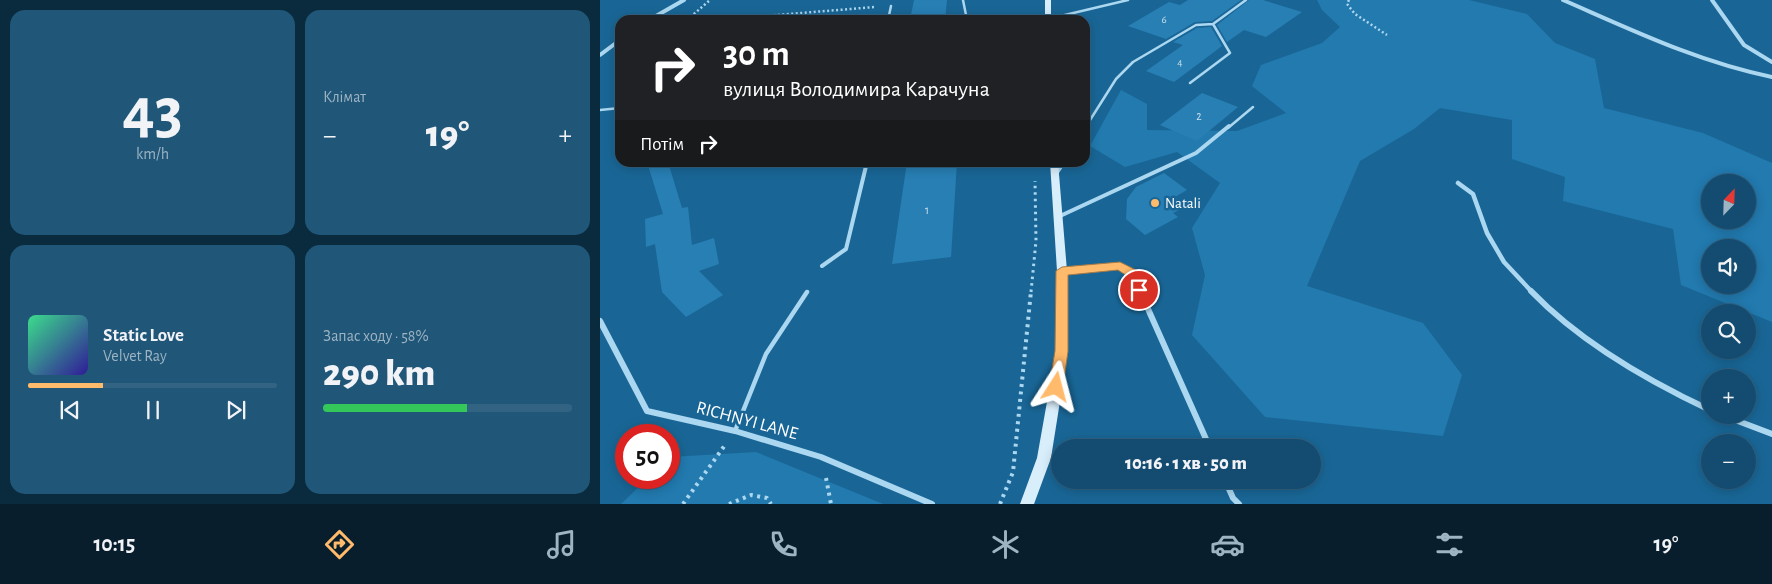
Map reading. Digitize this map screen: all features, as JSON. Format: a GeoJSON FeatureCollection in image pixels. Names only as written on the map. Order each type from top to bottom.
{"type":"FeatureCollection","features":[{"type":"Feature","properties":{"kind":"main road"},"geometry":{"type":"LineString","coordinates":[[1048,0],[1048,15]]}},
{"type":"Feature","properties":{"kind":"main road"},"geometry":{"type":"LineString","coordinates":[[1027,504],[1044,458],[1062,351],[1060,216],[1054,167]]}},
{"type":"Feature","properties":{"kind":"street"},"geometry":{"type":"LineString","coordinates":[[658,15],[684,0]]}},
{"type":"Feature","properties":{"kind":"street"},"geometry":{"type":"LineString","coordinates":[[1563,0],[1704,59],[1753,74],[1772,76]]}},
{"type":"Feature","properties":{"kind":"street"},"geometry":{"type":"LineString","coordinates":[[1712,0],[1732,32],[1758,57],[1772,62]]}},
{"type":"Feature","properties":{"kind":"street"},"geometry":{"type":"LineString","coordinates":[[600,55],[615,44]]}},
{"type":"Feature","properties":{"kind":"street"},"geometry":{"type":"LineString","coordinates":[[1458,183],[1473,194],[1487,233],[1504,262],[1544,304],[1595,344],[1660,388],[1701,406]]}},
{"type":"Feature","properties":{"kind":"street"},"geometry":{"type":"LineString","coordinates":[[1062,271],[1120,266],[1132,273],[1206,439]]}},
{"type":"Feature","properties":{"kind":"street","name":"RICHNYI LANE"},"geometry":{"type":"LineString","coordinates":[[600,321],[647,411],[735,430],[821,456],[932,504]]}},
{"type":"Feature","properties":{"kind":"street"},"geometry":{"type":"LineString","coordinates":[[1746,424],[1772,434]]}},
{"type":"Feature","properties":{"kind":"street"},"geometry":{"type":"LineString","coordinates":[[1229,489],[1233,498],[1239,504]]}},
{"type":"Feature","properties":{"kind":"lane"},"geometry":{"type":"LineString","coordinates":[[963,0],[966,15]]}},
{"type":"Feature","properties":{"kind":"lane"},"geometry":{"type":"LineString","coordinates":[[1065,15],[1128,0]]}},
{"type":"Feature","properties":{"kind":"lane"},"geometry":{"type":"LineString","coordinates":[[1090,120],[1116,79],[1133,62],[1196,25],[1213,24],[1246,0]]}},
{"type":"Feature","properties":{"kind":"lane"},"geometry":{"type":"LineString","coordinates":[[889,15],[891,6]]}},
{"type":"Feature","properties":{"kind":"lane"},"geometry":{"type":"LineString","coordinates":[[1190,83],[1230,53],[1213,24]]}},
{"type":"Feature","properties":{"kind":"lane"},"geometry":{"type":"LineString","coordinates":[[1060,216],[1196,153],[1253,106]]}},
{"type":"Feature","properties":{"kind":"lane"},"geometry":{"type":"LineString","coordinates":[[600,110],[615,108]]}},
{"type":"Feature","properties":{"kind":"lane"},"geometry":{"type":"LineString","coordinates":[[822,266],[846,249],[865,167]]}},
{"type":"Feature","properties":{"kind":"lane"},"geometry":{"type":"LineString","coordinates":[[1055,176],[1061,167]]}},
{"type":"Feature","properties":{"kind":"lane"},"geometry":{"type":"LineString","coordinates":[[735,430],[766,354],[806,292]]}},
{"type":"Feature","properties":{"kind":"path"},"geometry":{"type":"LineString","coordinates":[[693,15],[710,0]]}},
{"type":"Feature","properties":{"kind":"path"},"geometry":{"type":"LineString","coordinates":[[1349,0],[1348,4],[1355,14],[1387,35]]}},
{"type":"Feature","properties":{"kind":"path"},"geometry":{"type":"LineString","coordinates":[[778,15],[891,6]]}},
{"type":"Feature","properties":{"kind":"path"},"geometry":{"type":"LineString","coordinates":[[1000,504],[1013,472],[1036,241],[1035,172]]}},
{"type":"Feature","properties":{"kind":"path"},"geometry":{"type":"LineString","coordinates":[[683,504],[735,430]]}},
{"type":"Feature","properties":{"kind":"path"},"geometry":{"type":"LineString","coordinates":[[821,456],[831,504]]}},
{"type":"Feature","properties":{"kind":"path"},"geometry":{"type":"LineString","coordinates":[[729,504],[751,494],[767,498],[772,504]]}},
{"type":"Feature","properties":{"kind":"shaded area"},"geometry":{"type":"Polygon","coordinates":[[[1317,0],[1469,0],[1527,14],[1555,43],[1595,59],[1604,108],[1703,133],[1772,163],[1772,322],[1756,315],[1756,304],[1728,304],[1703,294],[1756,294],[1756,239],[1701,239],[1701,293],[1681,285],[1673,229],[1563,201],[1565,177],[1512,159],[1512,120],[1440,108],[1414,129],[1360,161],[1307,286],[1423,323],[1462,375],[1443,436],[1265,417],[1192,335],[1205,275],[1192,228],[1220,183],[1177,152],[1125,167],[1090,146],[1121,90],[1147,104],[1147,130],[1237,131],[1286,113],[1252,86],[1261,65],[1322,43],[1340,27],[1322,10],[1317,0]]]}},
{"type":"Feature","properties":{"kind":"shaded area"},"geometry":{"type":"Polygon","coordinates":[[[756,452],[883,504],[621,504],[637,489],[680,489],[680,456],[756,452]]]}},
{"type":"Feature","properties":{"kind":"building"},"geometry":{"type":"Polygon","coordinates":[[[914,0],[947,0],[946,15],[911,15],[914,0]]]}},
{"type":"Feature","properties":{"kind":"building"},"geometry":{"type":"Polygon","coordinates":[[[1188,0],[1241,0],[1212,21],[1195,22],[1166,39],[1128,26],[1169,2],[1180,5],[1188,0]]]}},
{"type":"Feature","properties":{"kind":"building"},"geometry":{"type":"Polygon","coordinates":[[[1249,0],[1263,0],[1302,12],[1266,37],[1244,30],[1227,42],[1217,25],[1249,0]]]}},
{"type":"Feature","properties":{"kind":"building"},"geometry":{"type":"Polygon","coordinates":[[[1211,27],[1222,46],[1174,82],[1146,71],[1183,45],[1173,42],[1197,28],[1211,27]]]}},
{"type":"Feature","properties":{"kind":"building"},"geometry":{"type":"Polygon","coordinates":[[[1202,93],[1238,107],[1197,141],[1160,125],[1202,93]]]}},
{"type":"Feature","properties":{"kind":"building"},"geometry":{"type":"Polygon","coordinates":[[[649,167],[670,167],[682,208],[688,207],[692,245],[714,238],[719,264],[699,271],[723,295],[686,317],[662,292],[655,244],[646,247],[645,219],[663,214],[649,167]]]}},
{"type":"Feature","properties":{"kind":"building"},"geometry":{"type":"Polygon","coordinates":[[[906,167],[957,167],[951,257],[892,264],[906,167]]]}},
{"type":"Feature","properties":{"kind":"building","name":"Natali"},"geometry":{"type":"Polygon","coordinates":[[[1164,173],[1187,190],[1175,197],[1187,206],[1173,213],[1178,217],[1145,235],[1126,219],[1127,199],[1136,187],[1164,173]]]}},
{"type":"Feature","properties":{"kind":"place","name":"Natali"},"geometry":{"type":"Point","coordinates":[1155,203]}},
{"type":"Feature","properties":{"kind":"route"},"geometry":{"type":"LineString","coordinates":[[1056,387],[1062,351],[1062,271],[1120,266],[1132,273],[1139,290]]}}]}
